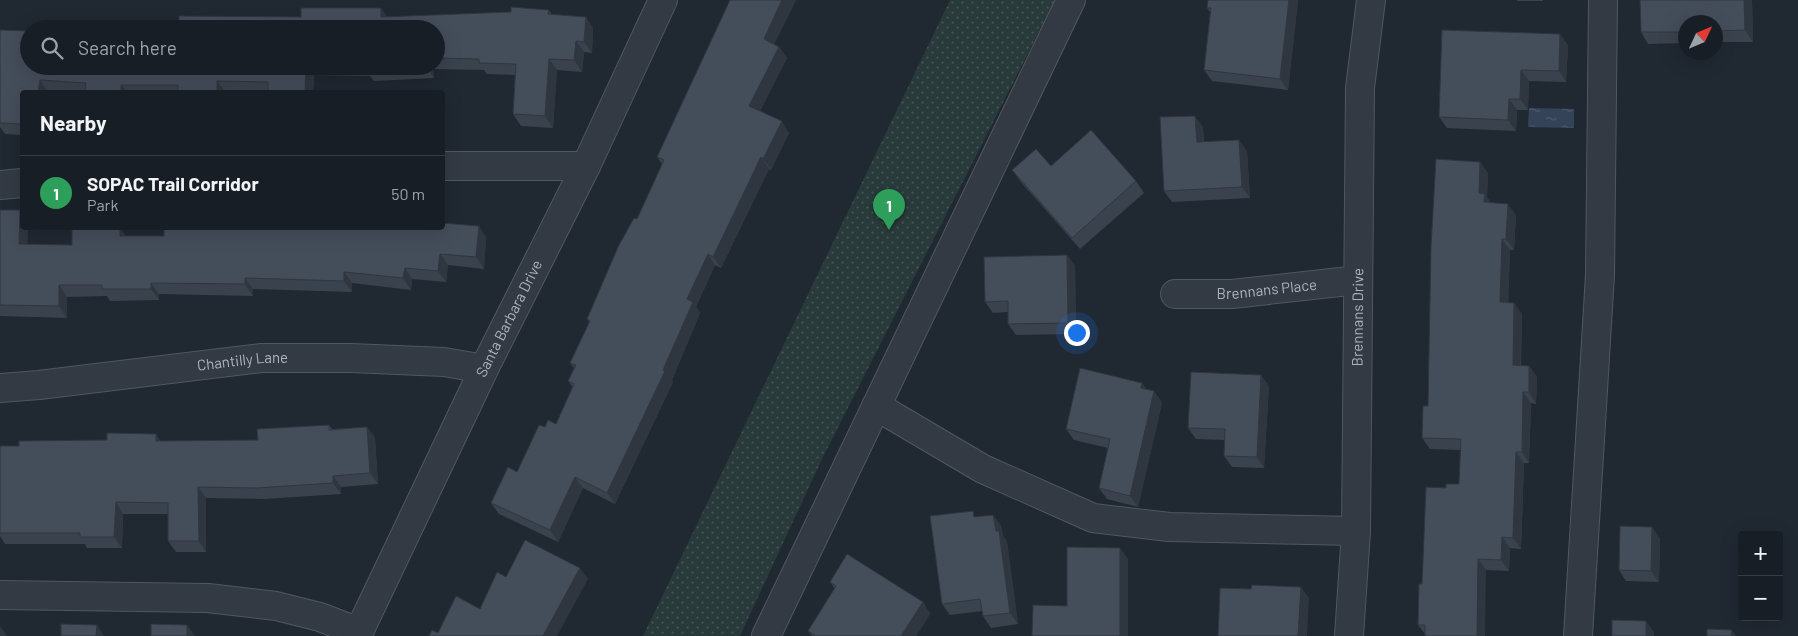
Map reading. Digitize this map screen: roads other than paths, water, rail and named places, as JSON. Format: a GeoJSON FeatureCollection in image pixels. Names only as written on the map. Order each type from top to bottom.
{"type":"FeatureCollection","features":[{"type":"Feature","properties":{"kind":"street","name":"Santa Barbara Drive"},"geometry":{"type":"LineString","coordinates":[[358,634],[484,369],[586,166],[663,0]]}},
{"type":"Feature","properties":{"kind":"street"},"geometry":{"type":"LineString","coordinates":[[766,636],[1071,0]]}},
{"type":"Feature","properties":{"kind":"street","name":"Brennans Drive"},"geometry":{"type":"LineString","coordinates":[[1349,636],[1356,530],[1360,88],[1371,0]]}},
{"type":"Feature","properties":{"kind":"street"},"geometry":{"type":"LineString","coordinates":[[1578,636],[1600,275],[1603,0]]}},
{"type":"Feature","properties":{"kind":"street"},"geometry":{"type":"LineString","coordinates":[[445,166],[586,166]]}},
{"type":"Feature","properties":{"kind":"street"},"geometry":{"type":"LineString","coordinates":[[0,184],[20,183]]}},
{"type":"Feature","properties":{"kind":"street","name":"Brennans Place"},"geometry":{"type":"LineString","coordinates":[[1175,294],[1232,294],[1358,280]]}},
{"type":"Feature","properties":{"kind":"street","name":"Chantilly Lane"},"geometry":{"type":"LineString","coordinates":[[0,388],[262,358],[351,358],[435,362],[484,369]]}},
{"type":"Feature","properties":{"kind":"street"},"geometry":{"type":"LineString","coordinates":[[876,406],[983,469],[1093,518],[1169,527],[1356,530]]}},
{"type":"Feature","properties":{"kind":"street"},"geometry":{"type":"LineString","coordinates":[[0,595],[208,598],[276,606],[320,617],[358,634]]}},
{"type":"Feature","properties":{"kind":"water"},"geometry":{"type":"Polygon","coordinates":[[[1529,108],[1574,109],[1574,128],[1528,127],[1529,108]]]}},
{"type":"Feature","properties":{"kind":"place","name":"SOPAC Trail Corridor"},"geometry":{"type":"Point","coordinates":[889,230]}}]}
